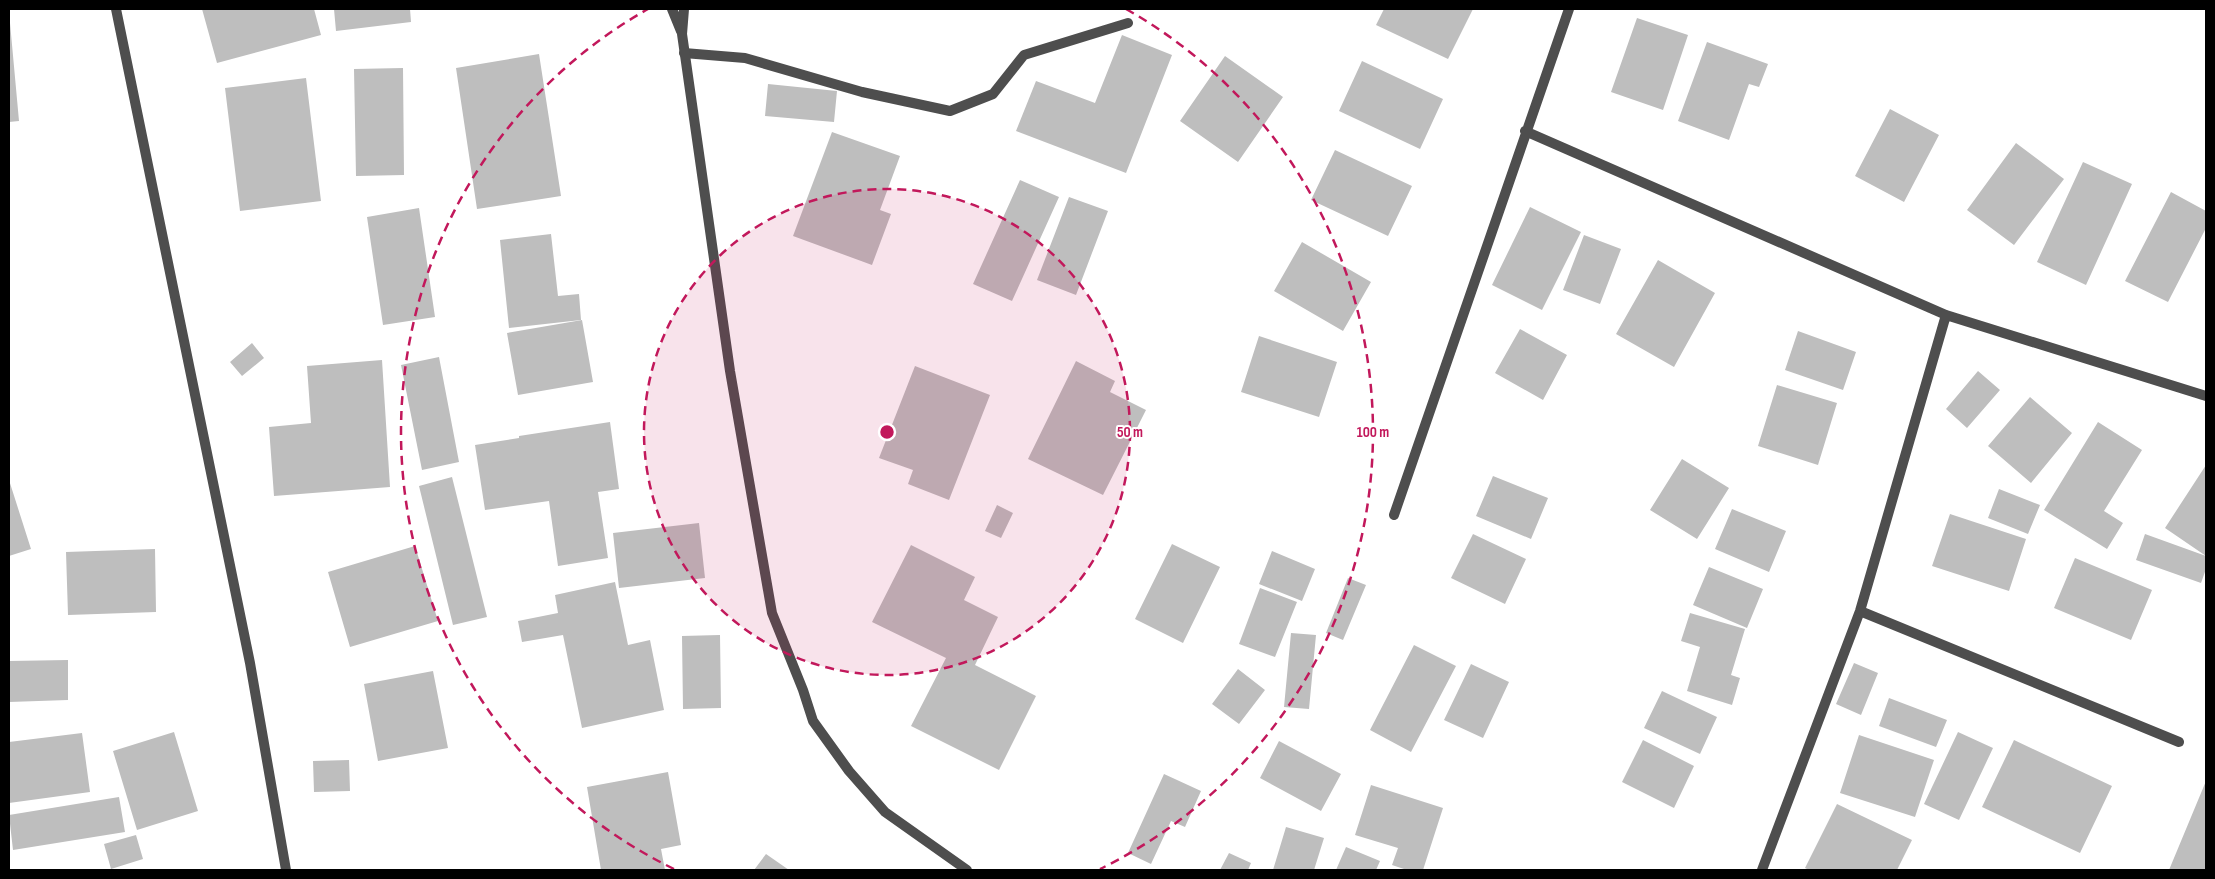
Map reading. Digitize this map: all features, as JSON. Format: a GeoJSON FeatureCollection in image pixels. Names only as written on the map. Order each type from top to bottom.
{"type":"FeatureCollection","features":[{"type":"Feature","properties":{"kind":"street"},"geometry":{"type":"LineString","coordinates":[[116,9],[250,663],[286,870]]}},
{"type":"Feature","properties":{"kind":"street"},"geometry":{"type":"LineString","coordinates":[[672,9],[682,34]]}},
{"type":"Feature","properties":{"kind":"street"},"geometry":{"type":"LineString","coordinates":[[684,9],[682,34],[684,53],[730,371],[772,613],[803,690],[813,721],[849,771],[885,812],[968,870]]}},
{"type":"Feature","properties":{"kind":"street"},"geometry":{"type":"LineString","coordinates":[[1394,514],[1525,131],[1569,9]]}},
{"type":"Feature","properties":{"kind":"street"},"geometry":{"type":"LineString","coordinates":[[684,53],[745,58],[862,92],[950,111],[993,94],[1024,55],[1128,23]]}},
{"type":"Feature","properties":{"kind":"street"},"geometry":{"type":"LineString","coordinates":[[1525,131],[1946,316],[2206,396]]}},
{"type":"Feature","properties":{"kind":"street"},"geometry":{"type":"LineString","coordinates":[[1762,870],[1860,611],[1946,316]]}},
{"type":"Feature","properties":{"kind":"street"},"geometry":{"type":"LineString","coordinates":[[1860,611],[2178,742]]}},
{"type":"Feature","properties":{"kind":"building"},"geometry":{"type":"Polygon","coordinates":[[[202,9],[314,9],[321,35],[217,63],[202,9]]]}},
{"type":"Feature","properties":{"kind":"building"},"geometry":{"type":"Polygon","coordinates":[[[334,9],[410,9],[411,22],[336,31],[334,9]]]}},
{"type":"Feature","properties":{"kind":"building"},"geometry":{"type":"Polygon","coordinates":[[[1384,9],[1473,9],[1448,59],[1376,25],[1384,9]]]}},
{"type":"Feature","properties":{"kind":"building"},"geometry":{"type":"Polygon","coordinates":[[[9,12],[19,121],[9,122],[9,12]]]}},
{"type":"Feature","properties":{"kind":"building"},"geometry":{"type":"Polygon","coordinates":[[[1637,18],[1688,35],[1663,110],[1611,92],[1637,18]]]}},
{"type":"Feature","properties":{"kind":"building"},"geometry":{"type":"Polygon","coordinates":[[[1122,35],[1172,55],[1126,173],[1016,131],[1036,81],[1095,103],[1122,35]]]}},
{"type":"Feature","properties":{"kind":"building"},"geometry":{"type":"Polygon","coordinates":[[[1707,42],[1768,64],[1759,87],[1749,84],[1729,140],[1678,121],[1707,42]]]}},
{"type":"Feature","properties":{"kind":"building"},"geometry":{"type":"Polygon","coordinates":[[[539,54],[561,196],[477,209],[456,68],[539,54]]]}},
{"type":"Feature","properties":{"kind":"building"},"geometry":{"type":"Polygon","coordinates":[[[1225,56],[1283,97],[1238,162],[1180,121],[1225,56]]]}},
{"type":"Feature","properties":{"kind":"building"},"geometry":{"type":"Polygon","coordinates":[[[1362,61],[1443,99],[1420,149],[1339,111],[1362,61]]]}},
{"type":"Feature","properties":{"kind":"building"},"geometry":{"type":"Polygon","coordinates":[[[403,68],[404,175],[356,176],[354,69],[403,68]]]}},
{"type":"Feature","properties":{"kind":"building"},"geometry":{"type":"Polygon","coordinates":[[[306,78],[321,201],[240,211],[225,88],[306,78]]]}},
{"type":"Feature","properties":{"kind":"building"},"geometry":{"type":"Polygon","coordinates":[[[768,84],[837,91],[834,122],[765,116],[768,84]]]}},
{"type":"Feature","properties":{"kind":"building"},"geometry":{"type":"Polygon","coordinates":[[[1890,109],[1939,135],[1904,202],[1855,176],[1890,109]]]}},
{"type":"Feature","properties":{"kind":"building"},"geometry":{"type":"Polygon","coordinates":[[[832,132],[900,156],[880,210],[891,214],[872,265],[793,236],[832,132]]]}},
{"type":"Feature","properties":{"kind":"building"},"geometry":{"type":"Polygon","coordinates":[[[2016,143],[2064,179],[2014,245],[1967,210],[2016,143]]]}},
{"type":"Feature","properties":{"kind":"building"},"geometry":{"type":"Polygon","coordinates":[[[1335,150],[1412,186],[1388,236],[1311,200],[1335,150]]]}},
{"type":"Feature","properties":{"kind":"building"},"geometry":{"type":"Polygon","coordinates":[[[2083,162],[2132,184],[2086,285],[2037,262],[2083,162]]]}},
{"type":"Feature","properties":{"kind":"building"},"geometry":{"type":"Polygon","coordinates":[[[1020,180],[1059,197],[1012,301],[973,284],[1020,180]]]}},
{"type":"Feature","properties":{"kind":"building"},"geometry":{"type":"Polygon","coordinates":[[[2171,192],[2206,211],[2206,228],[2168,302],[2125,281],[2171,192]]]}},
{"type":"Feature","properties":{"kind":"building"},"geometry":{"type":"Polygon","coordinates":[[[1069,197],[1108,211],[1076,295],[1037,280],[1069,197]]]}},
{"type":"Feature","properties":{"kind":"building"},"geometry":{"type":"Polygon","coordinates":[[[1530,207],[1581,232],[1542,310],[1492,285],[1530,207]]]}},
{"type":"Feature","properties":{"kind":"building"},"geometry":{"type":"Polygon","coordinates":[[[419,208],[435,317],[383,325],[367,217],[419,208]]]}},
{"type":"Feature","properties":{"kind":"building"},"geometry":{"type":"Polygon","coordinates":[[[551,234],[558,296],[579,294],[581,320],[509,328],[500,240],[551,234]]]}},
{"type":"Feature","properties":{"kind":"building"},"geometry":{"type":"Polygon","coordinates":[[[1584,235],[1621,249],[1600,304],[1563,290],[1584,235]]]}},
{"type":"Feature","properties":{"kind":"building"},"geometry":{"type":"Polygon","coordinates":[[[1302,242],[1371,282],[1343,331],[1274,291],[1302,242]]]}},
{"type":"Feature","properties":{"kind":"building"},"geometry":{"type":"Polygon","coordinates":[[[1658,260],[1715,293],[1674,367],[1616,334],[1658,260]]]}},
{"type":"Feature","properties":{"kind":"building"},"geometry":{"type":"Polygon","coordinates":[[[582,320],[593,382],[518,395],[507,333],[582,320]]]}},
{"type":"Feature","properties":{"kind":"building"},"geometry":{"type":"Polygon","coordinates":[[[1520,329],[1567,355],[1543,400],[1495,373],[1520,329]]]}},
{"type":"Feature","properties":{"kind":"building"},"geometry":{"type":"Polygon","coordinates":[[[1798,331],[1856,352],[1843,390],[1785,370],[1798,331]]]}},
{"type":"Feature","properties":{"kind":"building"},"geometry":{"type":"Polygon","coordinates":[[[1259,336],[1337,362],[1319,417],[1241,392],[1259,336]]]}},
{"type":"Feature","properties":{"kind":"building"},"geometry":{"type":"Polygon","coordinates":[[[252,343],[264,358],[242,376],[230,362],[252,343]]]}},
{"type":"Feature","properties":{"kind":"building"},"geometry":{"type":"Polygon","coordinates":[[[439,357],[459,462],[422,470],[401,365],[439,357]]]}},
{"type":"Feature","properties":{"kind":"building"},"geometry":{"type":"Polygon","coordinates":[[[382,360],[390,487],[274,496],[269,427],[311,423],[307,366],[382,360]]]}},
{"type":"Feature","properties":{"kind":"building"},"geometry":{"type":"Polygon","coordinates":[[[1076,361],[1115,381],[1110,392],[1146,410],[1103,495],[1028,459],[1076,361]]]}},
{"type":"Feature","properties":{"kind":"building"},"geometry":{"type":"Polygon","coordinates":[[[915,366],[990,395],[949,500],[908,484],[913,470],[879,458],[915,366]]]}},
{"type":"Feature","properties":{"kind":"building"},"geometry":{"type":"Polygon","coordinates":[[[1978,371],[2000,390],[1967,428],[1946,409],[1978,371]]]}},
{"type":"Feature","properties":{"kind":"building"},"geometry":{"type":"Polygon","coordinates":[[[1777,385],[1837,403],[1818,465],[1758,446],[1777,385]]]}},
{"type":"Feature","properties":{"kind":"building"},"geometry":{"type":"Polygon","coordinates":[[[2030,397],[2072,433],[2031,483],[1988,446],[2030,397]]]}},
{"type":"Feature","properties":{"kind":"building"},"geometry":{"type":"Polygon","coordinates":[[[610,422],[619,489],[598,492],[608,558],[558,566],[549,501],[485,510],[475,445],[610,422]]]}},
{"type":"Feature","properties":{"kind":"building"},"geometry":{"type":"Polygon","coordinates":[[[2098,422],[2142,450],[2104,511],[2123,523],[2107,549],[2044,510],[2098,422]]]}},
{"type":"Feature","properties":{"kind":"building"},"geometry":{"type":"Polygon","coordinates":[[[1682,459],[1729,488],[1697,539],[1650,510],[1682,459]]]}},
{"type":"Feature","properties":{"kind":"building"},"geometry":{"type":"Polygon","coordinates":[[[2206,465],[2206,556],[2165,528],[2206,465]]]}},
{"type":"Feature","properties":{"kind":"building"},"geometry":{"type":"Polygon","coordinates":[[[1493,476],[1548,498],[1531,539],[1476,516],[1493,476]]]}},
{"type":"Feature","properties":{"kind":"building"},"geometry":{"type":"Polygon","coordinates":[[[452,477],[487,617],[453,625],[419,486],[452,477]]]}},
{"type":"Feature","properties":{"kind":"building"},"geometry":{"type":"Polygon","coordinates":[[[9,480],[31,549],[9,556],[9,480]]]}},
{"type":"Feature","properties":{"kind":"building"},"geometry":{"type":"Polygon","coordinates":[[[1999,489],[2040,505],[2028,534],[1988,518],[1999,489]]]}},
{"type":"Feature","properties":{"kind":"building"},"geometry":{"type":"Polygon","coordinates":[[[997,505],[1013,513],[1001,538],[985,531],[997,505]]]}},
{"type":"Feature","properties":{"kind":"building"},"geometry":{"type":"Polygon","coordinates":[[[1732,509],[1786,531],[1769,572],[1715,549],[1732,509]]]}},
{"type":"Feature","properties":{"kind":"building"},"geometry":{"type":"Polygon","coordinates":[[[1950,514],[2026,539],[2009,591],[1932,566],[1950,514]]]}},
{"type":"Feature","properties":{"kind":"building"},"geometry":{"type":"Polygon","coordinates":[[[699,523],[705,578],[619,588],[613,533],[699,523]]]}},
{"type":"Feature","properties":{"kind":"building"},"geometry":{"type":"Polygon","coordinates":[[[1473,534],[1526,559],[1505,604],[1451,578],[1473,534]]]}},
{"type":"Feature","properties":{"kind":"building"},"geometry":{"type":"Polygon","coordinates":[[[2145,534],[2206,556],[2206,569],[2201,583],[2136,560],[2145,534]]]}},
{"type":"Feature","properties":{"kind":"building"},"geometry":{"type":"Polygon","coordinates":[[[1172,544],[1220,567],[1183,643],[1135,619],[1172,544]]]}},
{"type":"Feature","properties":{"kind":"building"},"geometry":{"type":"Polygon","coordinates":[[[911,545],[975,577],[964,600],[998,617],[975,665],[1036,696],[999,770],[911,726],[946,658],[872,622],[911,545]]]}},
{"type":"Feature","properties":{"kind":"building"},"geometry":{"type":"Polygon","coordinates":[[[415,546],[438,621],[350,647],[328,572],[415,546]]]}},
{"type":"Feature","properties":{"kind":"building"},"geometry":{"type":"Polygon","coordinates":[[[155,549],[156,612],[68,615],[66,552],[155,549]]]}},
{"type":"Feature","properties":{"kind":"building"},"geometry":{"type":"Polygon","coordinates":[[[1272,551],[1315,569],[1302,601],[1259,584],[1272,551]]]}},
{"type":"Feature","properties":{"kind":"building"},"geometry":{"type":"Polygon","coordinates":[[[2075,558],[2152,590],[2131,640],[2054,608],[2075,558]]]}},
{"type":"Feature","properties":{"kind":"building"},"geometry":{"type":"Polygon","coordinates":[[[1709,567],[1763,589],[1747,628],[1693,605],[1709,567]]]}},
{"type":"Feature","properties":{"kind":"building"},"geometry":{"type":"Polygon","coordinates":[[[1348,578],[1366,585],[1343,640],[1326,633],[1348,578]]]}},
{"type":"Feature","properties":{"kind":"building"},"geometry":{"type":"Polygon","coordinates":[[[615,582],[628,645],[650,640],[664,710],[582,728],[563,635],[522,642],[518,621],[558,613],[555,595],[615,582]]]}},
{"type":"Feature","properties":{"kind":"building"},"geometry":{"type":"Polygon","coordinates":[[[1260,588],[1297,602],[1275,657],[1239,644],[1260,588]]]}},
{"type":"Feature","properties":{"kind":"building"},"geometry":{"type":"Polygon","coordinates":[[[1690,613],[1745,629],[1731,675],[1740,678],[1732,705],[1687,691],[1700,647],[1681,641],[1690,613]]]}},
{"type":"Feature","properties":{"kind":"building"},"geometry":{"type":"Polygon","coordinates":[[[1291,633],[1316,635],[1309,709],[1284,707],[1291,633]]]}},
{"type":"Feature","properties":{"kind":"building"},"geometry":{"type":"Polygon","coordinates":[[[720,635],[721,708],[683,709],[682,636],[720,635]]]}},
{"type":"Feature","properties":{"kind":"building"},"geometry":{"type":"Polygon","coordinates":[[[1414,645],[1456,666],[1411,752],[1370,730],[1414,645]]]}},
{"type":"Feature","properties":{"kind":"building"},"geometry":{"type":"Polygon","coordinates":[[[68,660],[68,700],[9,702],[9,661],[68,660]]]}},
{"type":"Feature","properties":{"kind":"building"},"geometry":{"type":"Polygon","coordinates":[[[1854,663],[1878,673],[1861,715],[1836,704],[1854,663]]]}},
{"type":"Feature","properties":{"kind":"building"},"geometry":{"type":"Polygon","coordinates":[[[1471,664],[1509,682],[1483,738],[1444,720],[1471,664]]]}},
{"type":"Feature","properties":{"kind":"building"},"geometry":{"type":"Polygon","coordinates":[[[1238,669],[1265,690],[1239,724],[1212,704],[1238,669]]]}},
{"type":"Feature","properties":{"kind":"building"},"geometry":{"type":"Polygon","coordinates":[[[433,671],[448,748],[378,761],[364,684],[433,671]]]}},
{"type":"Feature","properties":{"kind":"building"},"geometry":{"type":"Polygon","coordinates":[[[1662,691],[1717,717],[1700,754],[1644,728],[1662,691]]]}},
{"type":"Feature","properties":{"kind":"building"},"geometry":{"type":"Polygon","coordinates":[[[1889,698],[1947,720],[1936,747],[1879,726],[1889,698]]]}},
{"type":"Feature","properties":{"kind":"building"},"geometry":{"type":"Polygon","coordinates":[[[174,732],[198,811],[137,830],[113,751],[174,732]]]}},
{"type":"Feature","properties":{"kind":"building"},"geometry":{"type":"Polygon","coordinates":[[[1958,732],[1993,748],[1959,820],[1924,804],[1958,732]]]}},
{"type":"Feature","properties":{"kind":"building"},"geometry":{"type":"Polygon","coordinates":[[[82,733],[90,792],[9,803],[9,742],[82,733]]]}},
{"type":"Feature","properties":{"kind":"building"},"geometry":{"type":"Polygon","coordinates":[[[1859,735],[1934,760],[1915,817],[1840,793],[1859,735]]]}},
{"type":"Feature","properties":{"kind":"building"},"geometry":{"type":"Polygon","coordinates":[[[1643,740],[1694,766],[1674,808],[1622,782],[1643,740]]]}},
{"type":"Feature","properties":{"kind":"building"},"geometry":{"type":"Polygon","coordinates":[[[2014,740],[2112,786],[2080,853],[1982,807],[2014,740]]]}},
{"type":"Feature","properties":{"kind":"building"},"geometry":{"type":"Polygon","coordinates":[[[1279,741],[1341,774],[1321,811],[1260,778],[1279,741]]]}},
{"type":"Feature","properties":{"kind":"building"},"geometry":{"type":"Polygon","coordinates":[[[349,760],[350,791],[314,792],[313,761],[349,760]]]}},
{"type":"Feature","properties":{"kind":"building"},"geometry":{"type":"Polygon","coordinates":[[[668,772],[681,845],[661,849],[665,870],[601,870],[587,787],[668,772]]]}},
{"type":"Feature","properties":{"kind":"building"},"geometry":{"type":"Polygon","coordinates":[[[1164,774],[1201,791],[1185,827],[1171,821],[1151,864],[1128,853],[1164,774]]]}},
{"type":"Feature","properties":{"kind":"building"},"geometry":{"type":"Polygon","coordinates":[[[2206,781],[2206,870],[2169,870],[2206,781]]]}},
{"type":"Feature","properties":{"kind":"building"},"geometry":{"type":"Polygon","coordinates":[[[1371,785],[1443,808],[1423,870],[1407,870],[1392,865],[1398,848],[1355,835],[1371,785]]]}},
{"type":"Feature","properties":{"kind":"building"},"geometry":{"type":"Polygon","coordinates":[[[119,797],[125,832],[13,850],[9,815],[119,797]]]}},
{"type":"Feature","properties":{"kind":"building"},"geometry":{"type":"Polygon","coordinates":[[[1837,804],[1912,840],[1897,870],[1809,870],[1805,868],[1837,804]]]}},
{"type":"Feature","properties":{"kind":"building"},"geometry":{"type":"Polygon","coordinates":[[[1286,827],[1324,838],[1314,870],[1273,870],[1286,827]]]}},
{"type":"Feature","properties":{"kind":"building"},"geometry":{"type":"Polygon","coordinates":[[[136,835],[143,859],[111,869],[104,844],[136,835]]]}},
{"type":"Feature","properties":{"kind":"building"},"geometry":{"type":"Polygon","coordinates":[[[1346,847],[1380,861],[1376,870],[1336,870],[1346,847]]]}},
{"type":"Feature","properties":{"kind":"building"},"geometry":{"type":"Polygon","coordinates":[[[1229,853],[1251,863],[1248,870],[1220,870],[1229,853]]]}},
{"type":"Feature","properties":{"kind":"building"},"geometry":{"type":"Polygon","coordinates":[[[766,854],[789,870],[754,870],[766,854]]]}}]}
